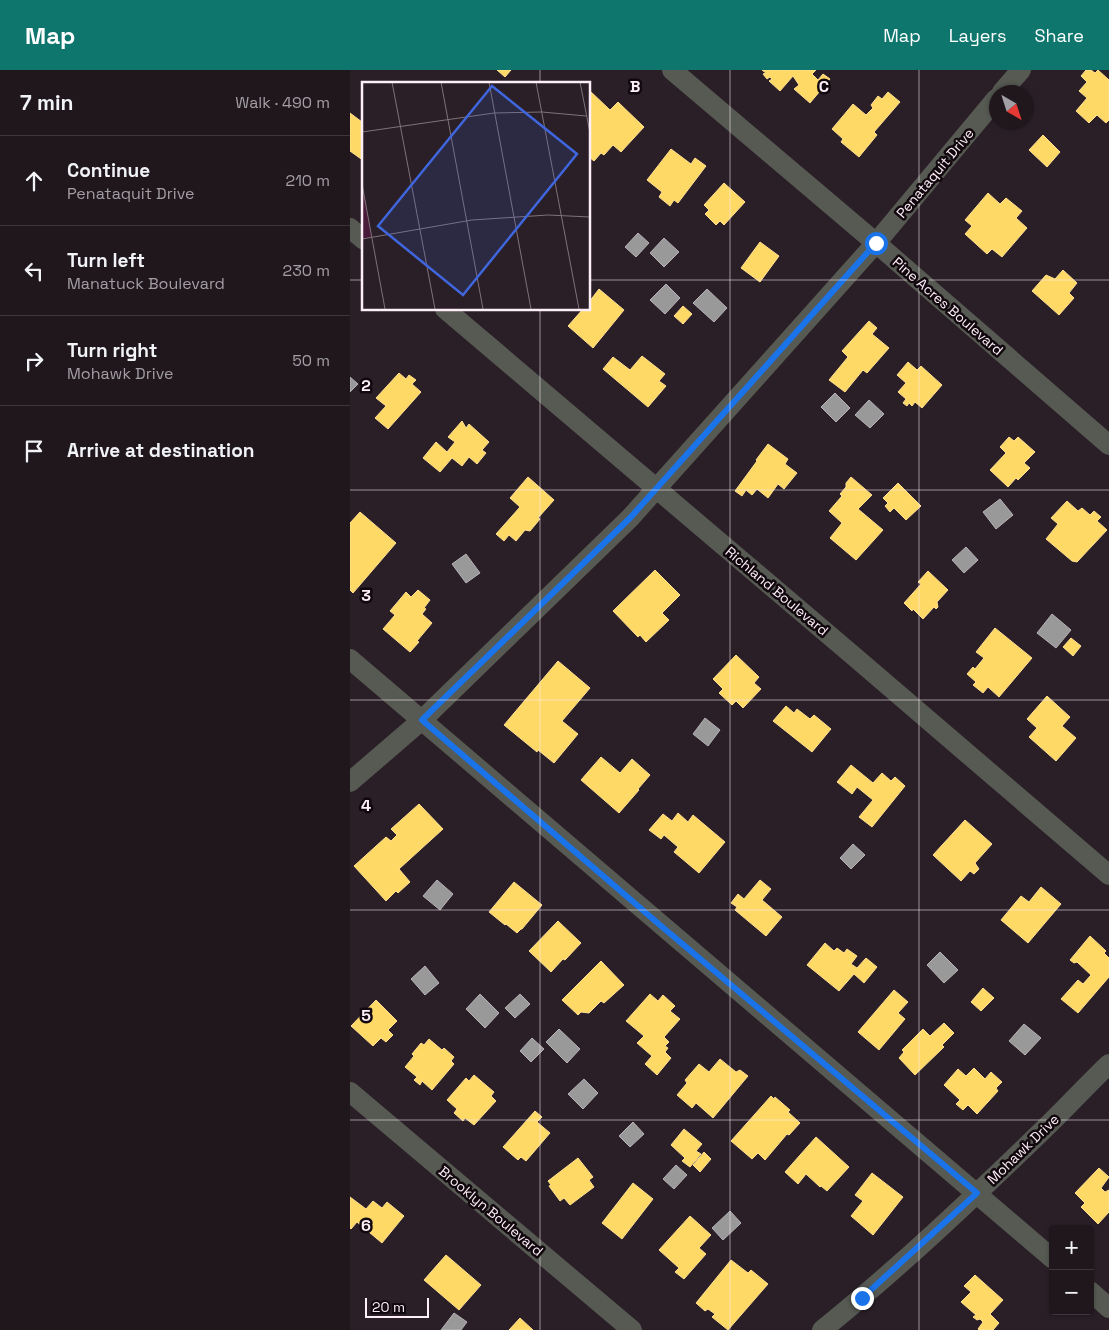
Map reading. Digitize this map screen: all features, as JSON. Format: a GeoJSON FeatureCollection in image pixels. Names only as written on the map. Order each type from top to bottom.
{"type":"FeatureCollection","features":[{"type":"Feature","properties":{"kind":"street","name":"Pine Acres Boulevard"},"geometry":{"type":"LineString","coordinates":[[672,70],[876,243],[1109,445]]}},
{"type":"Feature","properties":{"kind":"street"},"geometry":{"type":"LineString","coordinates":[[1008,85],[1021,70]]}},
{"type":"Feature","properties":{"kind":"street","name":"Penataquit Drive"},"geometry":{"type":"LineString","coordinates":[[350,782],[422,720],[630,518],[876,243],[989,107]]}},
{"type":"Feature","properties":{"kind":"street"},"geometry":{"type":"LineString","coordinates":[[350,228],[362,238]]}},
{"type":"Feature","properties":{"kind":"street","name":"Richland Boulevard"},"geometry":{"type":"LineString","coordinates":[[445,310],[1109,875]]}},
{"type":"Feature","properties":{"kind":"street"},"geometry":{"type":"LineString","coordinates":[[350,659],[1049,1256]]}},
{"type":"Feature","properties":{"kind":"street","name":"Mohawk Drive"},"geometry":{"type":"LineString","coordinates":[[822,1330],[862,1298],[977,1193],[1109,1064]]}},
{"type":"Feature","properties":{"kind":"street","name":"Brooklyn Boulevard"},"geometry":{"type":"LineString","coordinates":[[350,1092],[632,1330]]}},
{"type":"Feature","properties":{"kind":"street"},"geometry":{"type":"LineString","coordinates":[[1094,1295],[1109,1308]]}},
{"type":"Feature","properties":{"kind":"building: Homes"},"geometry":{"type":"Polygon","coordinates":[[[497,70],[511,70],[505,77],[497,70]]]}},
{"type":"Feature","properties":{"kind":"building: Homes"},"geometry":{"type":"Polygon","coordinates":[[[762,70],[816,70],[812,74],[818,80],[823,74],[830,79],[810,103],[794,89],[799,85],[793,76],[780,91],[769,81],[772,79],[770,77],[767,79],[763,74],[766,73],[762,70]]]}},
{"type":"Feature","properties":{"kind":"building: Homes"},"geometry":{"type":"Polygon","coordinates":[[[1086,70],[1091,70],[1095,73],[1098,70],[1109,80],[1109,120],[1106,123],[1097,115],[1089,123],[1076,111],[1087,98],[1079,91],[1087,82],[1081,76],[1086,70]]]}},
{"type":"Feature","properties":{"kind":"building: Homes"},"geometry":{"type":"Polygon","coordinates":[[[590,91],[610,110],[618,102],[644,127],[621,152],[613,145],[604,155],[601,153],[594,161],[590,158],[590,91]]]}},
{"type":"Feature","properties":{"kind":"building: Homes"},"geometry":{"type":"Polygon","coordinates":[[[888,92],[900,102],[874,132],[877,135],[859,157],[841,142],[843,139],[832,129],[853,104],[866,115],[873,108],[871,105],[878,96],[882,99],[888,92]]]}},
{"type":"Feature","properties":{"kind":"building: Homes"},"geometry":{"type":"Polygon","coordinates":[[[350,113],[362,122],[362,160],[350,151],[350,113]]]}},
{"type":"Feature","properties":{"kind":"building: Homes"},"geometry":{"type":"Polygon","coordinates":[[[1043,135],[1060,152],[1047,167],[1029,150],[1043,135]]]}},
{"type":"Feature","properties":{"kind":"building: Homes"},"geometry":{"type":"Polygon","coordinates":[[[671,149],[691,164],[695,158],[706,166],[678,203],[674,200],[670,206],[659,197],[662,192],[647,180],[671,149]]]}},
{"type":"Feature","properties":{"kind":"building: Homes"},"geometry":{"type":"Polygon","coordinates":[[[724,183],[745,202],[724,225],[720,221],[716,225],[705,214],[709,210],[704,205],[724,183]]]}},
{"type":"Feature","properties":{"kind":"building: Homes"},"geometry":{"type":"Polygon","coordinates":[[[988,193],[1000,204],[1006,198],[1022,211],[1016,218],[1027,228],[1002,257],[992,249],[987,254],[965,234],[972,226],[965,220],[988,193]]]}},
{"type":"Feature","properties":{"kind":"building: Homes"},"geometry":{"type":"Polygon","coordinates":[[[760,242],[779,256],[760,282],[741,268],[760,242]]]}},
{"type":"Feature","properties":{"kind":"building: Homes"},"geometry":{"type":"Polygon","coordinates":[[[1063,270],[1077,283],[1069,293],[1074,298],[1059,315],[1032,291],[1046,275],[1055,279],[1063,270]]]}},
{"type":"Feature","properties":{"kind":"building: Homes"},"geometry":{"type":"Polygon","coordinates":[[[599,289],[624,310],[593,348],[568,326],[582,310],[590,310],[590,301],[599,289]]]}},
{"type":"Feature","properties":{"kind":"building: Homes"},"geometry":{"type":"Polygon","coordinates":[[[683,306],[692,314],[683,324],[674,316],[683,306]]]}},
{"type":"Feature","properties":{"kind":"building: Homes"},"geometry":{"type":"Polygon","coordinates":[[[869,321],[877,328],[872,334],[889,348],[867,373],[863,370],[845,392],[829,380],[848,357],[842,351],[869,321]]]}},
{"type":"Feature","properties":{"kind":"building: Homes"},"geometry":{"type":"Polygon","coordinates":[[[642,356],[665,374],[659,381],[666,386],[648,407],[603,369],[613,357],[630,370],[642,356]]]}},
{"type":"Feature","properties":{"kind":"building: Homes"},"geometry":{"type":"Polygon","coordinates":[[[908,362],[917,370],[921,366],[942,385],[922,408],[915,402],[912,406],[909,403],[907,406],[903,403],[906,399],[898,392],[906,383],[897,375],[908,362]]]}},
{"type":"Feature","properties":{"kind":"building: Homes"},"geometry":{"type":"Polygon","coordinates":[[[399,373],[406,379],[409,375],[416,380],[412,384],[421,392],[388,429],[375,418],[386,406],[376,398],[399,373]]]}},
{"type":"Feature","properties":{"kind":"building: Homes"},"geometry":{"type":"Polygon","coordinates":[[[462,421],[466,428],[469,424],[489,442],[482,450],[486,453],[477,464],[469,457],[462,466],[452,458],[440,472],[423,458],[436,442],[447,452],[455,442],[448,437],[462,421]]]}},
{"type":"Feature","properties":{"kind":"building: Homes"},"geometry":{"type":"Polygon","coordinates":[[[1009,437],[1014,441],[1018,437],[1035,452],[1024,463],[1030,468],[1018,480],[1016,478],[1008,487],[990,470],[1006,453],[1000,447],[1009,437]]]}},
{"type":"Feature","properties":{"kind":"building: Homes"},"geometry":{"type":"Polygon","coordinates":[[[768,444],[788,459],[785,464],[797,473],[784,489],[778,484],[768,498],[757,489],[752,495],[746,490],[742,496],[735,491],[768,444]]]}},
{"type":"Feature","properties":{"kind":"building: Homes"},"geometry":{"type":"Polygon","coordinates":[[[528,477],[554,500],[538,518],[540,519],[530,531],[525,530],[516,541],[509,535],[504,541],[496,534],[520,507],[510,498],[528,477]]]}},
{"type":"Feature","properties":{"kind":"building: Homes"},"geometry":{"type":"Polygon","coordinates":[[[851,477],[872,495],[858,509],[883,530],[856,560],[830,538],[842,523],[829,511],[842,496],[840,494],[851,477]]]}},
{"type":"Feature","properties":{"kind":"building: Homes"},"geometry":{"type":"Polygon","coordinates":[[[898,483],[921,506],[906,520],[894,508],[890,512],[885,506],[888,503],[883,498],[898,483]]]}},
{"type":"Feature","properties":{"kind":"building: Homes"},"geometry":{"type":"Polygon","coordinates":[[[1067,501],[1078,511],[1082,508],[1090,515],[1094,511],[1101,517],[1097,521],[1107,530],[1077,562],[1072,561],[1046,539],[1058,524],[1051,518],[1067,501]]]}},
{"type":"Feature","properties":{"kind":"building: Homes"},"geometry":{"type":"Polygon","coordinates":[[[360,512],[396,543],[353,593],[350,590],[350,523],[360,512]]]}},
{"type":"Feature","properties":{"kind":"building: Homes"},"geometry":{"type":"Polygon","coordinates":[[[655,570],[680,595],[662,613],[669,620],[646,642],[640,635],[638,637],[613,611],[655,570]]]}},
{"type":"Feature","properties":{"kind":"building: Homes"},"geometry":{"type":"Polygon","coordinates":[[[928,571],[948,590],[937,602],[938,607],[936,609],[934,607],[923,619],[904,603],[921,584],[918,582],[928,571]]]}},
{"type":"Feature","properties":{"kind":"building: Homes"},"geometry":{"type":"Polygon","coordinates":[[[418,590],[430,600],[422,614],[432,623],[410,652],[383,629],[395,615],[390,611],[406,592],[411,597],[418,590]]]}},
{"type":"Feature","properties":{"kind":"building: Homes"},"geometry":{"type":"Polygon","coordinates":[[[995,628],[1032,658],[999,697],[988,687],[983,693],[973,685],[976,682],[967,674],[973,667],[975,669],[984,658],[976,652],[995,628]]]}},
{"type":"Feature","properties":{"kind":"building: Homes"},"geometry":{"type":"Polygon","coordinates":[[[1071,638],[1081,646],[1073,656],[1063,647],[1071,638]]]}},
{"type":"Feature","properties":{"kind":"building: Homes"},"geometry":{"type":"Polygon","coordinates":[[[736,655],[759,677],[754,683],[761,689],[743,708],[736,701],[732,705],[719,693],[723,689],[713,679],[736,655]]]}},
{"type":"Feature","properties":{"kind":"building: Homes"},"geometry":{"type":"Polygon","coordinates":[[[558,661],[590,688],[562,721],[578,734],[554,763],[538,750],[537,752],[504,725],[558,661]]]}},
{"type":"Feature","properties":{"kind":"building: Homes"},"geometry":{"type":"Polygon","coordinates":[[[1047,696],[1070,717],[1062,726],[1076,738],[1056,761],[1029,737],[1037,728],[1027,719],[1047,696]]]}},
{"type":"Feature","properties":{"kind":"building: Homes"},"geometry":{"type":"Polygon","coordinates":[[[786,706],[794,713],[797,709],[810,719],[814,715],[831,729],[812,752],[773,721],[786,706]]]}},
{"type":"Feature","properties":{"kind":"building: Homes"},"geometry":{"type":"Polygon","coordinates":[[[601,757],[620,773],[632,759],[650,775],[619,813],[581,780],[601,757]]]}},
{"type":"Feature","properties":{"kind":"building: Homes"},"geometry":{"type":"Polygon","coordinates":[[[851,765],[873,783],[882,773],[891,781],[895,777],[905,786],[872,827],[859,817],[873,800],[857,787],[852,794],[837,782],[851,765]]]}},
{"type":"Feature","properties":{"kind":"building: Homes"},"geometry":{"type":"Polygon","coordinates":[[[419,804],[443,829],[399,869],[410,882],[398,893],[396,891],[386,901],[354,866],[386,837],[391,841],[397,835],[391,829],[419,804]]]}},
{"type":"Feature","properties":{"kind":"building: Homes"},"geometry":{"type":"Polygon","coordinates":[[[678,813],[688,822],[693,815],[725,842],[699,873],[674,852],[678,847],[664,835],[661,839],[649,830],[663,814],[672,821],[678,813]]]}},
{"type":"Feature","properties":{"kind":"building: Homes"},"geometry":{"type":"Polygon","coordinates":[[[965,820],[992,844],[975,863],[979,869],[974,874],[970,871],[961,881],[933,855],[965,820]]]}},
{"type":"Feature","properties":{"kind":"building: Homes"},"geometry":{"type":"Polygon","coordinates":[[[760,880],[771,889],[762,900],[782,917],[766,936],[735,910],[737,907],[731,903],[738,894],[744,899],[760,880]]]}},
{"type":"Feature","properties":{"kind":"building: Homes"},"geometry":{"type":"Polygon","coordinates":[[[514,882],[542,905],[517,933],[489,912],[514,882]]]}},
{"type":"Feature","properties":{"kind":"building: Homes"},"geometry":{"type":"Polygon","coordinates":[[[1041,887],[1061,904],[1028,943],[1001,920],[1021,896],[1029,902],[1041,887]]]}},
{"type":"Feature","properties":{"kind":"building: Homes"},"geometry":{"type":"Polygon","coordinates":[[[558,921],[581,943],[551,972],[529,951],[558,921]]]}},
{"type":"Feature","properties":{"kind":"building: Homes"},"geometry":{"type":"Polygon","coordinates":[[[1090,936],[1106,951],[1104,953],[1109,958],[1109,977],[1078,1013],[1061,999],[1078,980],[1083,984],[1091,975],[1077,962],[1074,963],[1070,960],[1090,936]]]}},
{"type":"Feature","properties":{"kind":"building: Homes"},"geometry":{"type":"Polygon","coordinates":[[[825,943],[834,951],[837,948],[844,953],[847,949],[857,956],[851,964],[857,968],[866,958],[877,967],[864,983],[854,974],[839,991],[807,965],[825,943]]]}},
{"type":"Feature","properties":{"kind":"building: Homes"},"geometry":{"type":"Polygon","coordinates":[[[601,961],[624,985],[604,1003],[601,1001],[589,1013],[581,1012],[578,1015],[562,1000],[601,961]]]}},
{"type":"Feature","properties":{"kind":"building: Homes"},"geometry":{"type":"Polygon","coordinates":[[[983,988],[994,998],[981,1011],[971,1002],[983,988]]]}},
{"type":"Feature","properties":{"kind":"building: Homes"},"geometry":{"type":"Polygon","coordinates":[[[894,990],[908,1002],[898,1013],[905,1019],[879,1050],[858,1032],[894,990]]]}},
{"type":"Feature","properties":{"kind":"building: Homes"},"geometry":{"type":"Polygon","coordinates":[[[650,994],[658,1001],[663,995],[675,1006],[670,1011],[680,1019],[664,1037],[669,1042],[665,1046],[668,1048],[665,1052],[671,1058],[657,1075],[645,1064],[652,1056],[637,1043],[644,1036],[626,1021],[650,994]]]}},
{"type":"Feature","properties":{"kind":"building: Homes"},"geometry":{"type":"Polygon","coordinates":[[[376,1000],[397,1021],[388,1030],[393,1035],[386,1042],[381,1038],[373,1046],[351,1026],[376,1000]]]}},
{"type":"Feature","properties":{"kind":"building: Homes"},"geometry":{"type":"Polygon","coordinates":[[[944,1023],[954,1033],[942,1045],[944,1047],[915,1075],[899,1058],[904,1052],[902,1050],[923,1029],[930,1036],[944,1023]]]}},
{"type":"Feature","properties":{"kind":"building: Homes"},"geometry":{"type":"Polygon","coordinates":[[[429,1039],[454,1057],[451,1061],[454,1064],[432,1090],[422,1081],[420,1085],[414,1080],[417,1077],[405,1067],[421,1043],[424,1045],[429,1039]]]}},
{"type":"Feature","properties":{"kind":"building: Homes"},"geometry":{"type":"Polygon","coordinates":[[[720,1059],[736,1072],[740,1070],[748,1076],[713,1118],[696,1103],[692,1108],[677,1095],[687,1083],[685,1080],[699,1064],[709,1072],[720,1059]]]}},
{"type":"Feature","properties":{"kind":"building: Homes"},"geometry":{"type":"Polygon","coordinates":[[[974,1068],[985,1079],[991,1072],[1002,1082],[996,1088],[998,1091],[977,1114],[968,1105],[963,1110],[956,1104],[960,1100],[944,1085],[958,1069],[966,1076],[974,1068]]]}},
{"type":"Feature","properties":{"kind":"building: Homes"},"geometry":{"type":"Polygon","coordinates":[[[474,1075],[494,1092],[491,1096],[496,1101],[474,1125],[465,1118],[463,1121],[454,1113],[457,1109],[447,1100],[466,1078],[469,1081],[474,1075]]]}},
{"type":"Feature","properties":{"kind":"building: Homes"},"geometry":{"type":"Polygon","coordinates":[[[771,1096],[774,1099],[775,1097],[790,1110],[788,1112],[800,1123],[789,1135],[787,1134],[765,1160],[758,1153],[752,1159],[731,1141],[771,1096]]]}},
{"type":"Feature","properties":{"kind":"building: Homes"},"geometry":{"type":"Polygon","coordinates":[[[535,1111],[542,1117],[537,1122],[550,1133],[526,1161],[521,1157],[518,1160],[503,1147],[535,1111]]]}},
{"type":"Feature","properties":{"kind":"building: Homes"},"geometry":{"type":"Polygon","coordinates":[[[684,1129],[702,1144],[696,1151],[701,1154],[690,1167],[682,1161],[685,1158],[671,1145],[684,1129]]]}},
{"type":"Feature","properties":{"kind":"building: Homes"},"geometry":{"type":"Polygon","coordinates":[[[816,1137],[849,1167],[827,1191],[806,1174],[798,1184],[785,1172],[816,1137]]]}},
{"type":"Feature","properties":{"kind":"building: Homes"},"geometry":{"type":"Polygon","coordinates":[[[704,1152],[711,1159],[700,1172],[693,1165],[704,1152]]]}},
{"type":"Feature","properties":{"kind":"building: Homes"},"geometry":{"type":"Polygon","coordinates":[[[578,1158],[593,1177],[589,1180],[594,1187],[570,1205],[564,1198],[560,1201],[549,1186],[551,1185],[548,1181],[578,1158]]]}},
{"type":"Feature","properties":{"kind":"building: Homes"},"geometry":{"type":"Polygon","coordinates":[[[1099,1168],[1109,1177],[1101,1188],[1105,1192],[1109,1190],[1109,1212],[1098,1224],[1081,1207],[1085,1203],[1075,1193],[1099,1168]]]}},
{"type":"Feature","properties":{"kind":"building: Homes"},"geometry":{"type":"Polygon","coordinates":[[[872,1173],[903,1197],[873,1235],[851,1216],[863,1201],[855,1195],[872,1173]]]}},
{"type":"Feature","properties":{"kind":"building: Homes"},"geometry":{"type":"Polygon","coordinates":[[[633,1183],[653,1199],[622,1239],[602,1223],[633,1183]]]}},
{"type":"Feature","properties":{"kind":"building: Homes"},"geometry":{"type":"Polygon","coordinates":[[[350,1197],[366,1209],[373,1201],[382,1208],[387,1202],[404,1216],[382,1243],[357,1222],[350,1228],[350,1197]]]}},
{"type":"Feature","properties":{"kind":"building: Homes"},"geometry":{"type":"Polygon","coordinates":[[[690,1216],[711,1235],[699,1248],[706,1254],[684,1279],[675,1272],[679,1268],[659,1250],[690,1216]]]}},
{"type":"Feature","properties":{"kind":"building: Homes"},"geometry":{"type":"Polygon","coordinates":[[[446,1255],[481,1285],[459,1310],[424,1280],[446,1255]]]}},
{"type":"Feature","properties":{"kind":"building: Homes"},"geometry":{"type":"Polygon","coordinates":[[[731,1260],[748,1273],[751,1270],[768,1284],[728,1330],[712,1317],[715,1314],[708,1309],[705,1311],[696,1303],[731,1260]]]}},
{"type":"Feature","properties":{"kind":"building: Homes"},"geometry":{"type":"Polygon","coordinates":[[[975,1275],[1003,1300],[990,1314],[999,1323],[993,1330],[979,1330],[983,1322],[973,1317],[976,1315],[961,1302],[971,1292],[964,1286],[975,1275]]]}},
{"type":"Feature","properties":{"kind":"building: Homes"},"geometry":{"type":"Polygon","coordinates":[[[520,1318],[533,1330],[509,1330],[520,1318]]]}},
{"type":"Feature","properties":{"kind":"building: Industry"},"geometry":{"type":"Polygon","coordinates":[[[638,233],[649,243],[636,257],[625,247],[638,233]]]}},
{"type":"Feature","properties":{"kind":"building: Industry"},"geometry":{"type":"Polygon","coordinates":[[[664,238],[679,252],[664,267],[650,253],[664,238]]]}},
{"type":"Feature","properties":{"kind":"building: Industry"},"geometry":{"type":"Polygon","coordinates":[[[666,284],[680,298],[665,314],[650,300],[666,284]]]}},
{"type":"Feature","properties":{"kind":"building: Industry"},"geometry":{"type":"Polygon","coordinates":[[[707,289],[727,308],[714,322],[693,303],[707,289]]]}},
{"type":"Feature","properties":{"kind":"building: Industry"},"geometry":{"type":"Polygon","coordinates":[[[350,377],[358,384],[350,392],[350,377]]]}},
{"type":"Feature","properties":{"kind":"building: Industry"},"geometry":{"type":"Polygon","coordinates":[[[835,393],[850,408],[836,422],[821,407],[835,393]]]}},
{"type":"Feature","properties":{"kind":"building: Industry"},"geometry":{"type":"Polygon","coordinates":[[[869,400],[884,414],[870,428],[855,415],[869,400]]]}},
{"type":"Feature","properties":{"kind":"building: Industry"},"geometry":{"type":"Polygon","coordinates":[[[1000,499],[1013,515],[996,529],[983,512],[1000,499]]]}},
{"type":"Feature","properties":{"kind":"building: Industry"},"geometry":{"type":"Polygon","coordinates":[[[966,547],[978,560],[964,573],[952,560],[966,547]]]}},
{"type":"Feature","properties":{"kind":"building: Industry"},"geometry":{"type":"Polygon","coordinates":[[[466,554],[480,573],[466,583],[452,564],[466,554]]]}},
{"type":"Feature","properties":{"kind":"building: Industry"},"geometry":{"type":"Polygon","coordinates":[[[1052,614],[1071,630],[1056,648],[1037,633],[1052,614]]]}},
{"type":"Feature","properties":{"kind":"building: Industry"},"geometry":{"type":"Polygon","coordinates":[[[705,718],[720,730],[708,746],[693,734],[705,718]]]}},
{"type":"Feature","properties":{"kind":"building: Industry"},"geometry":{"type":"Polygon","coordinates":[[[853,844],[865,855],[851,869],[840,858],[853,844]]]}},
{"type":"Feature","properties":{"kind":"building: Industry"},"geometry":{"type":"Polygon","coordinates":[[[437,880],[453,894],[440,910],[423,896],[437,880]]]}},
{"type":"Feature","properties":{"kind":"building: Industry"},"geometry":{"type":"Polygon","coordinates":[[[940,952],[958,970],[944,983],[927,965],[940,952]]]}},
{"type":"Feature","properties":{"kind":"building: Industry"},"geometry":{"type":"Polygon","coordinates":[[[425,966],[439,983],[425,995],[411,979],[425,966]]]}},
{"type":"Feature","properties":{"kind":"building: Industry"},"geometry":{"type":"Polygon","coordinates":[[[480,994],[499,1013],[485,1028],[466,1009],[480,994]]]}},
{"type":"Feature","properties":{"kind":"building: Industry"},"geometry":{"type":"Polygon","coordinates":[[[520,994],[530,1004],[515,1018],[505,1008],[520,994]]]}},
{"type":"Feature","properties":{"kind":"building: Industry"},"geometry":{"type":"Polygon","coordinates":[[[1024,1024],[1041,1038],[1025,1055],[1009,1041],[1024,1024]]]}},
{"type":"Feature","properties":{"kind":"building: Industry"},"geometry":{"type":"Polygon","coordinates":[[[559,1029],[580,1049],[567,1063],[546,1042],[559,1029]]]}},
{"type":"Feature","properties":{"kind":"building: Industry"},"geometry":{"type":"Polygon","coordinates":[[[532,1038],[544,1049],[531,1062],[520,1051],[532,1038]]]}},
{"type":"Feature","properties":{"kind":"building: Industry"},"geometry":{"type":"Polygon","coordinates":[[[584,1079],[598,1093],[583,1109],[568,1094],[584,1079]]]}},
{"type":"Feature","properties":{"kind":"building: Industry"},"geometry":{"type":"Polygon","coordinates":[[[633,1122],[644,1134],[630,1147],[619,1136],[633,1122]]]}},
{"type":"Feature","properties":{"kind":"building: Industry"},"geometry":{"type":"Polygon","coordinates":[[[676,1165],[687,1175],[674,1189],[663,1179],[676,1165]]]}},
{"type":"Feature","properties":{"kind":"building: Industry"},"geometry":{"type":"Polygon","coordinates":[[[730,1211],[741,1223],[723,1240],[712,1228],[730,1211]]]}},
{"type":"Feature","properties":{"kind":"building: Industry"},"geometry":{"type":"Polygon","coordinates":[[[454,1313],[467,1322],[461,1330],[441,1330],[454,1313]]]}},
{"type":"Feature","properties":{"kind":"route"},"geometry":{"type":"LineString","coordinates":[[862,1298],[977,1193],[660,925],[422,720],[630,518],[876,243]]}}]}
